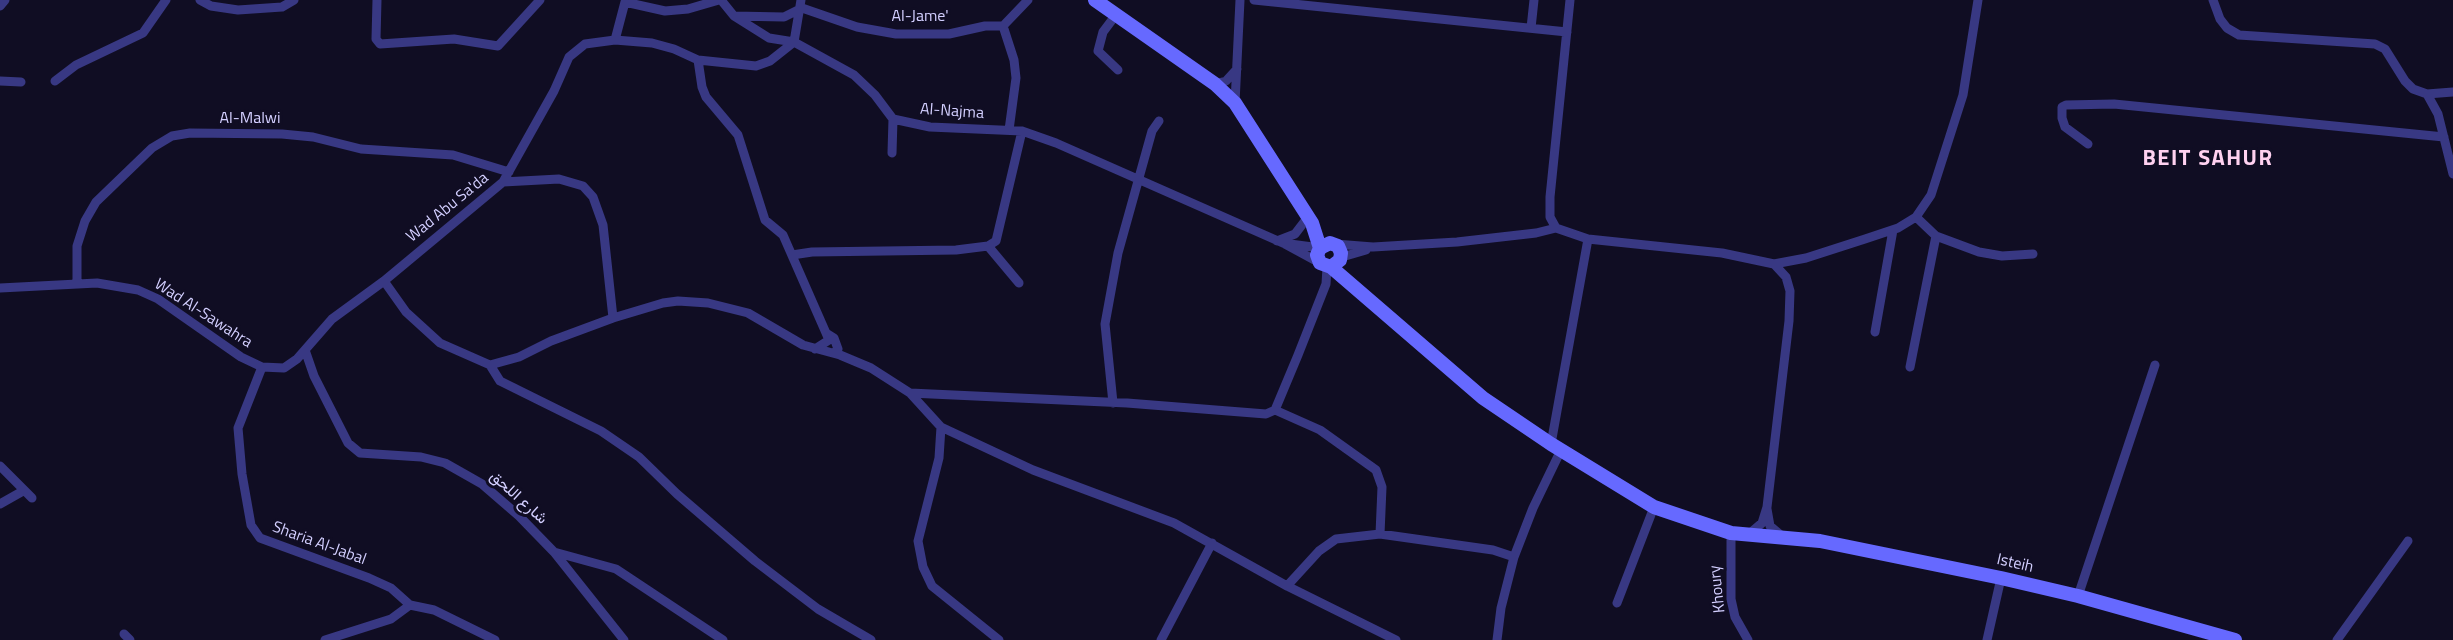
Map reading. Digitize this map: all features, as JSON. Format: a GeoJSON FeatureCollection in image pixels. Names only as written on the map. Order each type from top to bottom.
{"type":"FeatureCollection","features":[{"type":"Feature","properties":{"kind":"street"},"geometry":{"type":"LineString","coordinates":[[0,6],[5,0]]}},
{"type":"Feature","properties":{"kind":"street"},"geometry":{"type":"LineString","coordinates":[[55,81],[76,65],[143,33],[165,0]]}},
{"type":"Feature","properties":{"kind":"street"},"geometry":{"type":"LineString","coordinates":[[200,0],[211,6],[238,10],[282,7],[294,0]]}},
{"type":"Feature","properties":{"kind":"street"},"geometry":{"type":"LineString","coordinates":[[378,0],[376,39],[380,44],[454,39],[498,46],[540,0]]}},
{"type":"Feature","properties":{"kind":"street"},"geometry":{"type":"LineString","coordinates":[[614,0],[665,11],[688,9],[720,0],[734,16],[769,38],[794,42],[854,75],[875,95],[893,119],[892,153]]}},
{"type":"Feature","properties":{"kind":"street"},"geometry":{"type":"LineString","coordinates":[[1009,130],[1016,78],[1014,60],[1003,26],[1028,0]]}},
{"type":"Feature","properties":{"kind":"street"},"geometry":{"type":"LineString","coordinates":[[1095,0],[1215,84],[1235,103],[1310,220],[1340,249],[1342,256],[1338,264],[1326,265],[1281,242]]}},
{"type":"Feature","properties":{"kind":"street"},"geometry":{"type":"LineString","coordinates":[[1235,103],[1240,0]]}},
{"type":"Feature","properties":{"kind":"street"},"geometry":{"type":"LineString","coordinates":[[1254,0],[1566,32]]}},
{"type":"Feature","properties":{"kind":"street"},"geometry":{"type":"LineString","coordinates":[[1531,28],[1534,0]]}},
{"type":"Feature","properties":{"kind":"street"},"geometry":{"type":"LineString","coordinates":[[1570,0],[1550,197],[1550,217],[1557,228],[1588,240],[1722,253],[1774,264],[1806,258],[1893,230],[1916,217],[1931,195],[1963,95],[1978,0]]}},
{"type":"Feature","properties":{"kind":"street"},"geometry":{"type":"LineString","coordinates":[[2213,0],[2220,19],[2227,28],[2239,34],[2375,44],[2385,50],[2412,89],[2427,94],[2453,92]]}},
{"type":"Feature","properties":{"kind":"street"},"geometry":{"type":"LineString","coordinates":[[615,40],[625,2]]}},
{"type":"Feature","properties":{"kind":"street"},"geometry":{"type":"LineString","coordinates":[[734,16],[784,17],[802,4]]}},
{"type":"Feature","properties":{"kind":"street"},"geometry":{"type":"LineString","coordinates":[[794,42],[802,4]]}},
{"type":"Feature","properties":{"kind":"street","name":"Al-Jame'"},"geometry":{"type":"LineString","coordinates":[[802,4],[857,27],[896,34],[949,34],[985,26],[1003,26]]}},
{"type":"Feature","properties":{"kind":"street"},"geometry":{"type":"LineString","coordinates":[[1115,16],[1103,32],[1098,51],[1118,70]]}},
{"type":"Feature","properties":{"kind":"street","name":"Wad Abu Sa'da"},"geometry":{"type":"LineString","coordinates":[[332,319],[384,281],[503,182],[554,91],[569,57],[585,44],[615,40],[632,41],[674,49],[698,60],[756,66],[770,61],[794,42]]}},
{"type":"Feature","properties":{"kind":"street"},"geometry":{"type":"LineString","coordinates":[[698,60],[706,97],[738,135],[765,220],[783,235],[830,338],[838,349],[834,353]]}},
{"type":"Feature","properties":{"kind":"street"},"geometry":{"type":"LineString","coordinates":[[1215,84],[1226,81],[1237,69]]}},
{"type":"Feature","properties":{"kind":"street"},"geometry":{"type":"LineString","coordinates":[[0,81],[21,82]]}},
{"type":"Feature","properties":{"kind":"street"},"geometry":{"type":"LineString","coordinates":[[2427,94],[2439,114],[2453,174]]}},
{"type":"Feature","properties":{"kind":"street"},"geometry":{"type":"LineString","coordinates":[[2088,144],[2065,127],[2062,108],[2066,105],[2114,104],[2444,137]]}},
{"type":"Feature","properties":{"kind":"street","name":"Al-Najma"},"geometry":{"type":"LineString","coordinates":[[893,119],[930,126],[1022,131],[1056,143],[1137,181],[1281,242]]}},
{"type":"Feature","properties":{"kind":"street"},"geometry":{"type":"LineString","coordinates":[[1113,403],[1104,324],[1118,252],[1137,181],[1143,169],[1152,131],[1159,122]]}},
{"type":"Feature","properties":{"kind":"street"},"geometry":{"type":"LineString","coordinates":[[792,255],[812,252],[956,250],[988,246],[996,242],[1022,131]]}},
{"type":"Feature","properties":{"kind":"street","name":"Al-Malwi"},"geometry":{"type":"LineString","coordinates":[[77,283],[77,246],[96,202],[152,148],[172,136],[190,133],[292,135],[361,149],[453,155],[509,172]]}},
{"type":"Feature","properties":{"kind":"street"},"geometry":{"type":"LineString","coordinates":[[503,182],[559,179],[583,186],[593,197],[603,225],[612,318]]}},
{"type":"Feature","properties":{"kind":"street"},"geometry":{"type":"LineString","coordinates":[[1916,217],[1935,236],[1979,252],[2002,256],[2033,254]]}},
{"type":"Feature","properties":{"kind":"street"},"geometry":{"type":"LineString","coordinates":[[1281,242],[1295,234],[1310,220]]}},
{"type":"Feature","properties":{"kind":"street"},"geometry":{"type":"LineString","coordinates":[[1310,220],[1320,248]]}},
{"type":"Feature","properties":{"kind":"street"},"geometry":{"type":"LineString","coordinates":[[910,393],[1113,403],[1266,414],[1275,410],[1319,304],[1326,284],[1326,265],[1317,255],[1326,243],[1373,247],[1457,242],[1536,234],[1557,228]]}},
{"type":"Feature","properties":{"kind":"street"},"geometry":{"type":"LineString","coordinates":[[1875,332],[1893,230]]}},
{"type":"Feature","properties":{"kind":"street"},"geometry":{"type":"LineString","coordinates":[[1910,367],[1935,236]]}},
{"type":"Feature","properties":{"kind":"street"},"geometry":{"type":"LineString","coordinates":[[1497,640],[1501,608],[1514,557],[1556,447],[1588,240]]}},
{"type":"Feature","properties":{"kind":"street"},"geometry":{"type":"LineString","coordinates":[[1281,242],[1320,248]]}},
{"type":"Feature","properties":{"kind":"street"},"geometry":{"type":"LineString","coordinates":[[988,246],[1019,283]]}},
{"type":"Feature","properties":{"kind":"street"},"geometry":{"type":"LineString","coordinates":[[1342,256],[1373,247]]}},
{"type":"Feature","properties":{"kind":"street"},"geometry":{"type":"LineString","coordinates":[[1748,535],[1762,523],[1767,507],[1790,321],[1790,291],[1786,277],[1774,264]]}},
{"type":"Feature","properties":{"kind":"street","name":"Isteih"},"geometry":{"type":"LineString","coordinates":[[1326,265],[1483,398],[1556,447],[1653,507],[1731,533],[1784,537],[1875,552],[2001,578],[2078,596],[2232,640]]}},
{"type":"Feature","properties":{"kind":"street"},"geometry":{"type":"LineString","coordinates":[[384,281],[406,312],[440,343],[490,366],[500,381],[601,430],[639,457],[677,494],[754,561],[818,609],[872,640]]}},
{"type":"Feature","properties":{"kind":"street","name":"Wad Al-Sawahra"},"geometry":{"type":"LineString","coordinates":[[0,288],[77,283],[119,286],[158,299],[241,357],[262,368],[291,366],[315,335],[332,319]]}},
{"type":"Feature","properties":{"kind":"street"},"geometry":{"type":"LineString","coordinates":[[490,366],[519,357],[551,341],[612,318],[678,301],[708,303],[748,314],[803,345],[834,353],[871,368],[910,393],[940,427],[1033,470],[1174,523],[1298,592],[1396,640]]}},
{"type":"Feature","properties":{"kind":"street"},"geometry":{"type":"LineString","coordinates":[[815,349],[830,338]]}},
{"type":"Feature","properties":{"kind":"street"},"geometry":{"type":"LineString","coordinates":[[830,338],[852,360]]}},
{"type":"Feature","properties":{"kind":"street","name":"شارع اللحق"},"geometry":{"type":"LineString","coordinates":[[305,350],[314,376],[348,443],[360,453],[421,457],[445,463],[482,484],[519,516],[554,552],[624,640]]}},
{"type":"Feature","properties":{"kind":"street"},"geometry":{"type":"LineString","coordinates":[[2078,596],[2155,365]]}},
{"type":"Feature","properties":{"kind":"street","name":"Sharia Al-Jabal"},"geometry":{"type":"LineString","coordinates":[[262,368],[238,428],[242,474],[251,525],[260,538],[369,578],[391,588],[410,605]]}},
{"type":"Feature","properties":{"kind":"street"},"geometry":{"type":"LineString","coordinates":[[1275,410],[1320,430],[1376,470],[1382,487],[1380,534]]}},
{"type":"Feature","properties":{"kind":"street"},"geometry":{"type":"LineString","coordinates":[[940,427],[939,458],[918,541],[923,567],[932,586],[999,640]]}},
{"type":"Feature","properties":{"kind":"street"},"geometry":{"type":"LineString","coordinates":[[0,466],[32,498]]}},
{"type":"Feature","properties":{"kind":"street"},"geometry":{"type":"LineString","coordinates":[[0,504],[23,491]]}},
{"type":"Feature","properties":{"kind":"street"},"geometry":{"type":"LineString","coordinates":[[1617,603],[1653,507]]}},
{"type":"Feature","properties":{"kind":"street"},"geometry":{"type":"LineString","coordinates":[[1767,507],[1770,526],[1784,537]]}},
{"type":"Feature","properties":{"kind":"street","name":"Khoury"},"geometry":{"type":"LineString","coordinates":[[1731,533],[1731,599],[1735,617],[1748,640]]}},
{"type":"Feature","properties":{"kind":"street"},"geometry":{"type":"LineString","coordinates":[[1287,586],[1319,551],[1336,539],[1380,534],[1493,550],[1514,557]]}},
{"type":"Feature","properties":{"kind":"street"},"geometry":{"type":"LineString","coordinates":[[2337,640],[2408,541]]}},
{"type":"Feature","properties":{"kind":"street"},"geometry":{"type":"LineString","coordinates":[[1161,640],[1212,543]]}},
{"type":"Feature","properties":{"kind":"street"},"geometry":{"type":"LineString","coordinates":[[554,552],[616,569],[723,640]]}},
{"type":"Feature","properties":{"kind":"street"},"geometry":{"type":"LineString","coordinates":[[1987,640],[2001,578]]}},
{"type":"Feature","properties":{"kind":"street"},"geometry":{"type":"LineString","coordinates":[[325,640],[391,619],[410,605],[434,610],[495,640]]}},
{"type":"Feature","properties":{"kind":"district","name":"BEIT SAHUR"},"geometry":{"type":"Point","coordinates":[2208,160]}}]}
